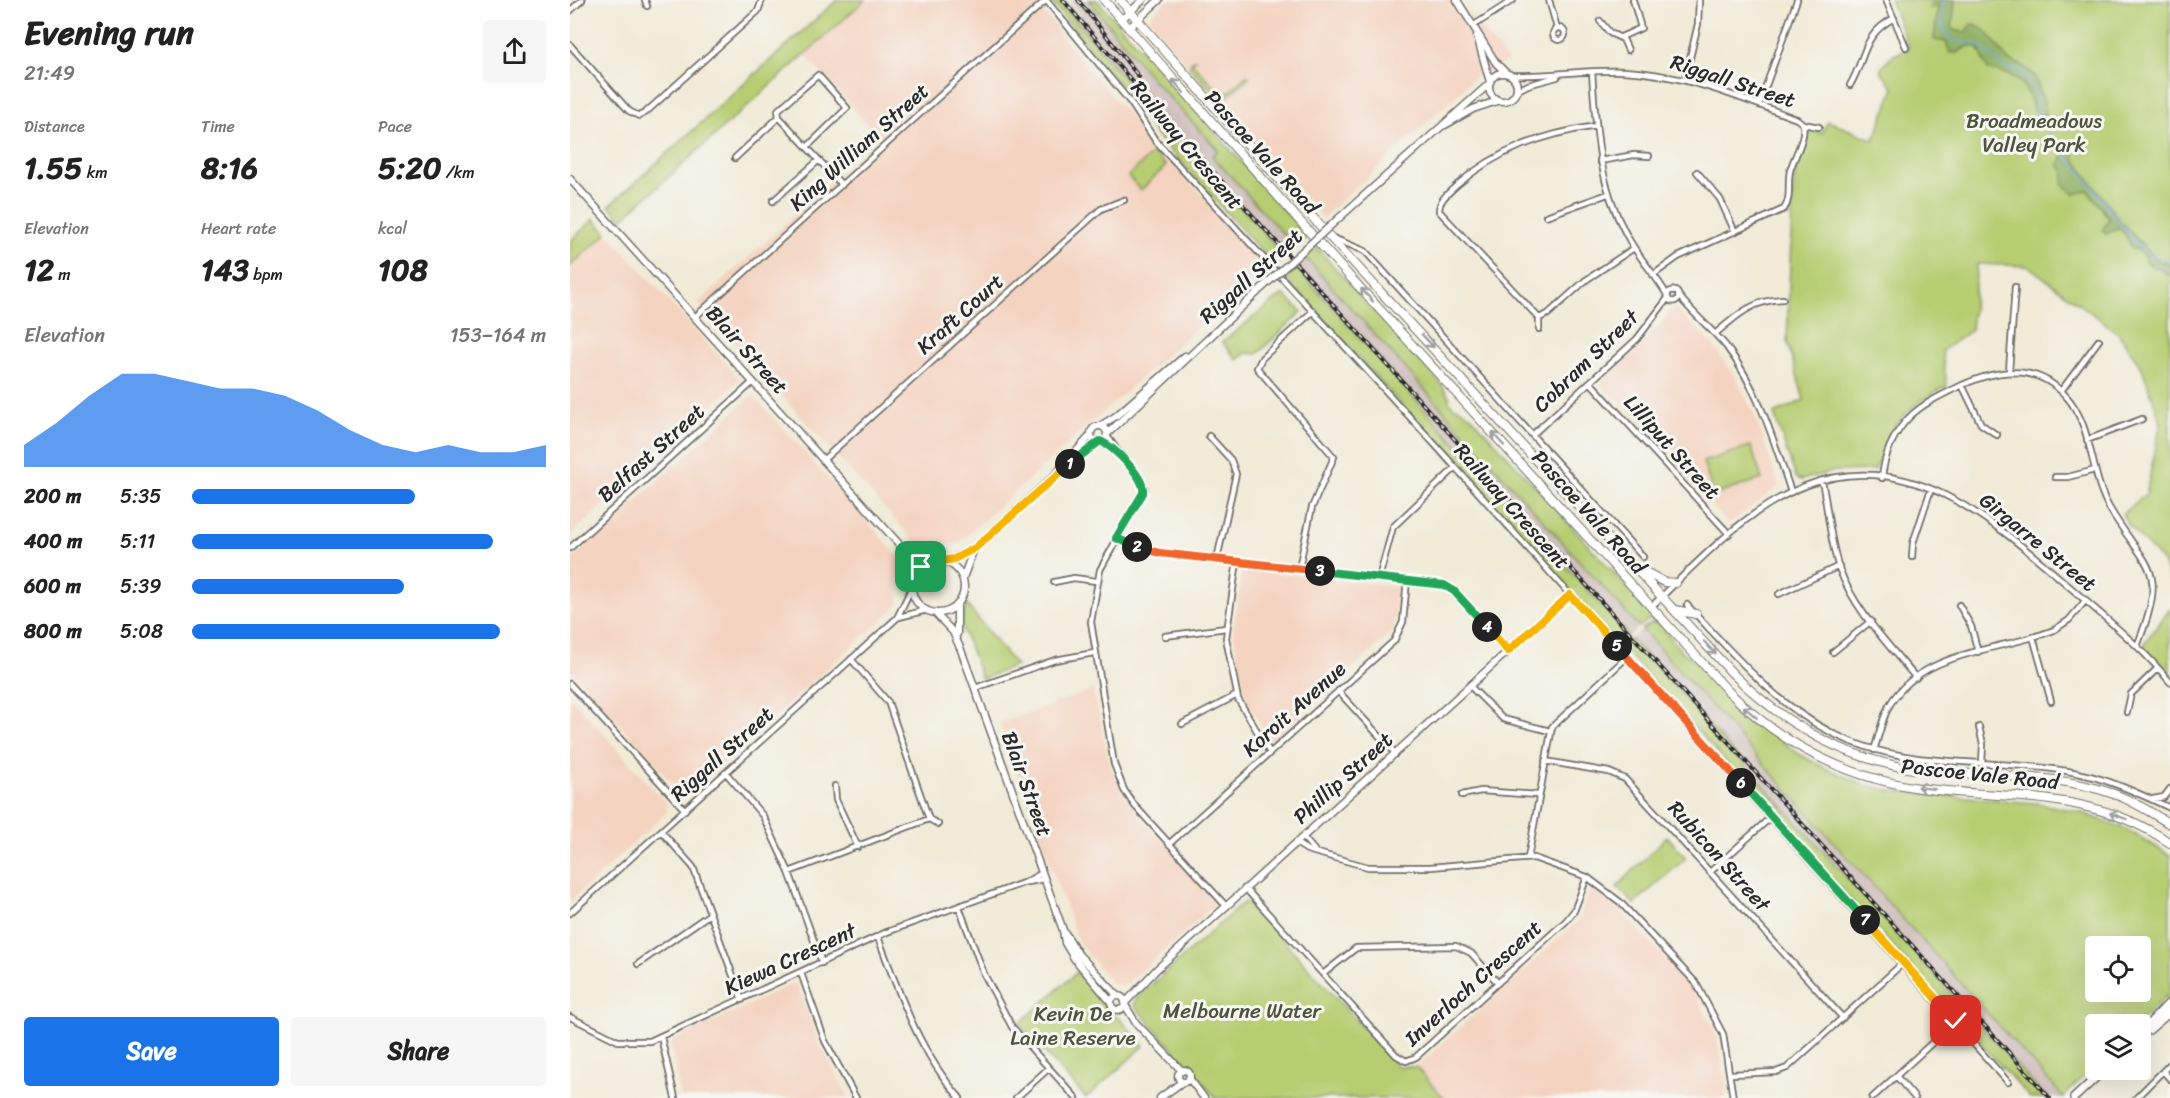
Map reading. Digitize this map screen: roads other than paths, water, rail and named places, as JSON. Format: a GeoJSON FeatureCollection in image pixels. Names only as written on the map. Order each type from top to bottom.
{"type":"FeatureCollection","features":[{"type":"Feature","properties":{"kind":"main road","name":"Pascoe Vale Road"},"geometry":{"type":"LineString","coordinates":[[1104,0],[1217,130],[1651,607],[1742,704],[1784,738],[1822,759],[1868,777],[1910,786],[2033,796],[2076,803],[2121,817],[2170,843]]}},
{"type":"Feature","properties":{"kind":"main road","name":"Pascoe Vale Road"},"geometry":{"type":"LineString","coordinates":[[1120,0],[1330,237],[1733,674],[1772,709],[1808,733],[1845,751],[1908,768],[2040,777],[2082,784],[2126,799],[2170,825]]}},
{"type":"Feature","properties":{"kind":"main road"},"geometry":{"type":"LineString","coordinates":[[1217,130],[1218,110]]}},
{"type":"Feature","properties":{"kind":"main road"},"geometry":{"type":"LineString","coordinates":[[1366,275],[1380,298],[1410,331],[1406,338]]}},
{"type":"Feature","properties":{"kind":"main road"},"geometry":{"type":"LineString","coordinates":[[1634,566],[1660,581],[1676,583]]}},
{"type":"Feature","properties":{"kind":"main road"},"geometry":{"type":"LineString","coordinates":[[1675,610],[1696,614]]}},
{"type":"Feature","properties":{"kind":"main road"},"geometry":{"type":"LineString","coordinates":[[2151,1023],[2170,1002]]}},
{"type":"Feature","properties":{"kind":"main road"},"geometry":{"type":"LineString","coordinates":[[2151,1027],[2170,1012]]}},
{"type":"Feature","properties":{"kind":"main road"},"geometry":{"type":"LineString","coordinates":[[2077,1095],[2093,1080]]}},
{"type":"Feature","properties":{"kind":"street"},"geometry":{"type":"LineString","coordinates":[[570,10],[582,0]]}},
{"type":"Feature","properties":{"kind":"street"},"geometry":{"type":"LineString","coordinates":[[645,0],[647,6]]}},
{"type":"Feature","properties":{"kind":"street"},"geometry":{"type":"LineString","coordinates":[[570,45],[629,111],[639,116],[758,11],[762,0]]}},
{"type":"Feature","properties":{"kind":"street","name":"King William Street"},"geometry":{"type":"LineString","coordinates":[[695,317],[1046,0]]}},
{"type":"Feature","properties":{"kind":"street","name":"Railway Crescent"},"geometry":{"type":"LineString","coordinates":[[1046,0],[1131,103],[1155,140],[1627,657],[1956,1021],[2008,1082]]}},
{"type":"Feature","properties":{"kind":"street"},"geometry":{"type":"LineString","coordinates":[[1121,20],[1143,0]]}},
{"type":"Feature","properties":{"kind":"street"},"geometry":{"type":"LineString","coordinates":[[1128,28],[1159,0]]}},
{"type":"Feature","properties":{"kind":"street"},"geometry":{"type":"LineString","coordinates":[[1457,0],[1496,63],[1516,82],[1516,91],[1507,101],[1498,100],[1492,96],[1474,28]]}},
{"type":"Feature","properties":{"kind":"street"},"geometry":{"type":"LineString","coordinates":[[1474,28],[1513,0]]}},
{"type":"Feature","properties":{"kind":"street"},"geometry":{"type":"LineString","coordinates":[[1549,0],[1557,28]]}},
{"type":"Feature","properties":{"kind":"street"},"geometry":{"type":"LineString","coordinates":[[1621,37],[1641,28],[1633,0]]}},
{"type":"Feature","properties":{"kind":"street"},"geometry":{"type":"LineString","coordinates":[[1684,79],[1698,24],[1699,0]]}},
{"type":"Feature","properties":{"kind":"street"},"geometry":{"type":"LineString","coordinates":[[1759,105],[1797,0]]}},
{"type":"Feature","properties":{"kind":"street"},"geometry":{"type":"LineString","coordinates":[[1886,0],[1906,47]]}},
{"type":"Feature","properties":{"kind":"street"},"geometry":{"type":"LineString","coordinates":[[1850,86],[1871,35],[1894,18]]}},
{"type":"Feature","properties":{"kind":"street"},"geometry":{"type":"LineString","coordinates":[[1600,21],[1610,33],[1621,37],[1628,50]]}},
{"type":"Feature","properties":{"kind":"street"},"geometry":{"type":"LineString","coordinates":[[1592,72],[1600,161],[1608,194],[1634,248],[1653,275],[1679,296],[1715,334],[1735,360],[1755,394],[1791,492]]}},
{"type":"Feature","properties":{"kind":"street","name":"Riggall Street"},"geometry":{"type":"LineString","coordinates":[[1508,75],[1641,72],[1684,79],[1797,118],[1803,124],[1820,127]]}},
{"type":"Feature","properties":{"kind":"street"},"geometry":{"type":"LineString","coordinates":[[807,147],[847,108],[818,75],[778,110],[779,117],[842,185]]}},
{"type":"Feature","properties":{"kind":"street"},"geometry":{"type":"LineString","coordinates":[[1490,83],[1495,76],[1508,75]]}},
{"type":"Feature","properties":{"kind":"street","name":"Riggall Street"},"geometry":{"type":"LineString","coordinates":[[1516,91],[1528,84],[1562,75]]}},
{"type":"Feature","properties":{"kind":"street","name":"Riggall Street"},"geometry":{"type":"LineString","coordinates":[[1099,441],[1264,285],[1490,83]]}},
{"type":"Feature","properties":{"kind":"street","name":"Riggall Street"},"geometry":{"type":"LineString","coordinates":[[1435,131],[1473,109],[1498,100]]}},
{"type":"Feature","properties":{"kind":"street"},"geometry":{"type":"LineString","coordinates":[[735,158],[779,117]]}},
{"type":"Feature","properties":{"kind":"street"},"geometry":{"type":"LineString","coordinates":[[1653,275],[1678,257],[1779,212],[1787,206],[1790,171],[1803,134],[1803,124]]}},
{"type":"Feature","properties":{"kind":"street"},"geometry":{"type":"LineString","coordinates":[[1539,329],[1539,318],[1445,218],[1439,211],[1439,204],[1476,170],[1509,150],[1549,135],[1596,126]]}},
{"type":"Feature","properties":{"kind":"street"},"geometry":{"type":"LineString","coordinates":[[1600,161],[1634,155],[1649,156]]}},
{"type":"Feature","properties":{"kind":"street"},"geometry":{"type":"LineString","coordinates":[[773,201],[819,160]]}},
{"type":"Feature","properties":{"kind":"street"},"geometry":{"type":"LineString","coordinates":[[1697,172],[1720,199],[1735,232]]}},
{"type":"Feature","properties":{"kind":"street","name":"Blair Street"},"geometry":{"type":"LineString","coordinates":[[570,179],[898,544],[910,564],[912,584]]}},
{"type":"Feature","properties":{"kind":"street"},"geometry":{"type":"LineString","coordinates":[[1546,216],[1608,194]]}},
{"type":"Feature","properties":{"kind":"street","name":"Kraft Court"},"geometry":{"type":"LineString","coordinates":[[823,460],[1101,208],[1124,200]]}},
{"type":"Feature","properties":{"kind":"street","name":"Pascoe Vale Road"},"geometry":{"type":"LineString","coordinates":[[1330,237],[1365,251],[1643,557]]}},
{"type":"Feature","properties":{"kind":"street"},"geometry":{"type":"LineString","coordinates":[[1539,318],[1548,314],[1586,280],[1634,248]]}},
{"type":"Feature","properties":{"kind":"street"},"geometry":{"type":"LineString","coordinates":[[1658,280],[1670,299],[1692,310]]}},
{"type":"Feature","properties":{"kind":"street"},"geometry":{"type":"LineString","coordinates":[[2009,371],[2015,287]]}},
{"type":"Feature","properties":{"kind":"street"},"geometry":{"type":"LineString","coordinates":[[1670,299],[1672,290]]}},
{"type":"Feature","properties":{"kind":"street"},"geometry":{"type":"LineString","coordinates":[[1670,299],[1679,296]]}},
{"type":"Feature","properties":{"kind":"street","name":"Cobram Street"},"geometry":{"type":"LineString","coordinates":[[1532,435],[1637,339],[1670,299]]}},
{"type":"Feature","properties":{"kind":"street"},"geometry":{"type":"LineString","coordinates":[[1715,334],[1746,308],[1768,300],[1783,299]]}},
{"type":"Feature","properties":{"kind":"street"},"geometry":{"type":"LineString","coordinates":[[1299,568],[1312,507],[1334,457],[1257,368],[1262,358],[1313,311]]}},
{"type":"Feature","properties":{"kind":"street"},"geometry":{"type":"LineString","coordinates":[[2061,391],[2099,340]]}},
{"type":"Feature","properties":{"kind":"street","name":"Riggall Street"},"geometry":{"type":"LineString","coordinates":[[1091,435],[1093,429],[1116,416],[1196,348]]}},
{"type":"Feature","properties":{"kind":"street"},"geometry":{"type":"LineString","coordinates":[[1882,478],[1890,444],[1904,423],[1926,403],[1987,375],[2009,371],[2041,378],[2061,391],[2080,416],[2095,470],[2109,508],[2150,553]]}},
{"type":"Feature","properties":{"kind":"street","name":"Belfast Street"},"geometry":{"type":"LineString","coordinates":[[570,548],[753,382]]}},
{"type":"Feature","properties":{"kind":"street","name":"Lilliput Street"},"geometry":{"type":"LineString","coordinates":[[1590,382],[1729,534]]}},
{"type":"Feature","properties":{"kind":"street"},"geometry":{"type":"LineString","coordinates":[[1962,385],[1982,424],[1997,435]]}},
{"type":"Feature","properties":{"kind":"street"},"geometry":{"type":"LineString","coordinates":[[2087,440],[2142,419]]}},
{"type":"Feature","properties":{"kind":"street"},"geometry":{"type":"LineString","coordinates":[[1100,426],[1115,450],[1141,480],[1144,488],[1116,538],[1096,581],[1091,622],[1094,653],[1116,772],[1128,796],[1226,906]]}},
{"type":"Feature","properties":{"kind":"street"},"geometry":{"type":"LineString","coordinates":[[1055,475],[1091,435],[1115,450]]}},
{"type":"Feature","properties":{"kind":"street"},"geometry":{"type":"LineString","coordinates":[[1209,436],[1231,460],[1236,474],[1217,560]]}},
{"type":"Feature","properties":{"kind":"street"},"geometry":{"type":"LineString","coordinates":[[945,562],[975,548],[1055,475],[1099,441]]}},
{"type":"Feature","properties":{"kind":"street"},"geometry":{"type":"LineString","coordinates":[[1379,578],[1393,527],[1455,468]]}},
{"type":"Feature","properties":{"kind":"street"},"geometry":{"type":"LineString","coordinates":[[2055,477],[2068,477],[2095,470]]}},
{"type":"Feature","properties":{"kind":"street","name":"Girgarre Street"},"geometry":{"type":"LineString","coordinates":[[1651,607],[1729,534],[1760,510],[1791,492],[1822,481],[1850,477],[1882,478],[1931,489],[1958,500],[1990,520],[2086,600],[2137,646],[2170,682]]}},
{"type":"Feature","properties":{"kind":"street"},"geometry":{"type":"LineString","coordinates":[[1822,481],[1839,567],[1851,593],[1916,678]]}},
{"type":"Feature","properties":{"kind":"street"},"geometry":{"type":"LineString","coordinates":[[1912,557],[1913,543],[1931,489]]}},
{"type":"Feature","properties":{"kind":"street","name":"Pascoe Vale Road"},"geometry":{"type":"LineString","coordinates":[[1614,543],[1620,532]]}},
{"type":"Feature","properties":{"kind":"street"},"geometry":{"type":"LineString","coordinates":[[1116,538],[1156,552],[1440,584],[1451,589],[1508,651]]}},
{"type":"Feature","properties":{"kind":"street","name":"Blair Street"},"geometry":{"type":"LineString","coordinates":[[898,544],[918,557],[937,561]]}},
{"type":"Feature","properties":{"kind":"street"},"geometry":{"type":"LineString","coordinates":[[963,579],[959,572],[945,562],[937,561],[921,567],[912,584],[916,600],[927,610],[935,613],[951,610],[962,597],[965,566],[975,548]]}},
{"type":"Feature","properties":{"kind":"street"},"geometry":{"type":"LineString","coordinates":[[1237,561],[1226,638],[1237,695],[1270,753]]}},
{"type":"Feature","properties":{"kind":"street"},"geometry":{"type":"LineString","coordinates":[[1779,594],[1839,567]]}},
{"type":"Feature","properties":{"kind":"street"},"geometry":{"type":"LineString","coordinates":[[1054,582],[1074,578],[1096,581]]}},
{"type":"Feature","properties":{"kind":"street","name":"Koroit Avenue"},"geometry":{"type":"LineString","coordinates":[[1169,844],[1397,637],[1403,622],[1407,580]]}},
{"type":"Feature","properties":{"kind":"street","name":"Riggall Street"},"geometry":{"type":"LineString","coordinates":[[897,618],[912,584]]}},
{"type":"Feature","properties":{"kind":"street","name":"Phillip Street"},"geometry":{"type":"LineString","coordinates":[[1119,1010],[1138,986],[1570,595]]}},
{"type":"Feature","properties":{"kind":"street"},"geometry":{"type":"LineString","coordinates":[[1874,750],[1890,705],[1916,678],[1937,664],[2060,627],[2086,600]]}},
{"type":"Feature","properties":{"kind":"street","name":"Blair Street"},"geometry":{"type":"LineString","coordinates":[[957,604],[956,629],[961,650]]}},
{"type":"Feature","properties":{"kind":"street","name":"Pascoe Vale Road"},"geometry":{"type":"LineString","coordinates":[[1688,605],[1765,686],[1792,708],[1834,734],[1874,750],[1913,759],[2051,769],[2084,774],[2127,788],[2170,807]]}},
{"type":"Feature","properties":{"kind":"street"},"geometry":{"type":"LineString","coordinates":[[1959,605],[1971,626],[1978,652]]}},
{"type":"Feature","properties":{"kind":"street","name":"Riggall Street"},"geometry":{"type":"LineString","coordinates":[[570,913],[897,618],[912,612],[927,610]]}},
{"type":"Feature","properties":{"kind":"street","name":"Blair Street"},"geometry":{"type":"LineString","coordinates":[[935,613],[953,632],[961,650],[1063,930],[1079,956],[1125,1004]]}},
{"type":"Feature","properties":{"kind":"street"},"geometry":{"type":"LineString","coordinates":[[1833,652],[1871,621]]}},
{"type":"Feature","properties":{"kind":"street"},"geometry":{"type":"LineString","coordinates":[[2137,646],[2151,627]]}},
{"type":"Feature","properties":{"kind":"street"},"geometry":{"type":"LineString","coordinates":[[1165,636],[1227,628]]}},
{"type":"Feature","properties":{"kind":"street"},"geometry":{"type":"LineString","coordinates":[[2033,637],[2051,701]]}},
{"type":"Feature","properties":{"kind":"street"},"geometry":{"type":"LineString","coordinates":[[975,688],[1055,660],[1094,653]]}},
{"type":"Feature","properties":{"kind":"street"},"geometry":{"type":"LineString","coordinates":[[1528,858],[1550,731],[1558,719],[1627,657]]}},
{"type":"Feature","properties":{"kind":"street"},"geometry":{"type":"LineString","coordinates":[[851,659],[888,702],[929,819],[938,824]]}},
{"type":"Feature","properties":{"kind":"street"},"geometry":{"type":"LineString","coordinates":[[2127,712],[2131,694],[2158,668]]}},
{"type":"Feature","properties":{"kind":"street"},"geometry":{"type":"LineString","coordinates":[[570,684],[685,810]]}},
{"type":"Feature","properties":{"kind":"street"},"geometry":{"type":"LineString","coordinates":[[1470,686],[1503,719],[1550,731]]}},
{"type":"Feature","properties":{"kind":"street"},"geometry":{"type":"LineString","coordinates":[[1338,691],[1395,753]]}},
{"type":"Feature","properties":{"kind":"street"},"geometry":{"type":"LineString","coordinates":[[1182,724],[1237,695]]}},
{"type":"Feature","properties":{"kind":"street"},"geometry":{"type":"LineString","coordinates":[[1979,727],[1983,744],[1982,763]]}},
{"type":"Feature","properties":{"kind":"street","name":"Rubicon Street"},"geometry":{"type":"LineString","coordinates":[[1545,760],[1615,773],[1625,779],[1843,1018]]}},
{"type":"Feature","properties":{"kind":"street"},"geometry":{"type":"LineString","coordinates":[[726,772],[763,816],[789,872],[822,963]]}},
{"type":"Feature","properties":{"kind":"street"},"geometry":{"type":"LineString","coordinates":[[835,786],[836,800],[858,847]]}},
{"type":"Feature","properties":{"kind":"street"},"geometry":{"type":"LineString","coordinates":[[2151,799],[2162,799],[2170,790]]}},
{"type":"Feature","properties":{"kind":"street"},"geometry":{"type":"LineString","coordinates":[[2170,790],[2168,801],[2170,807]]}},
{"type":"Feature","properties":{"kind":"street"},"geometry":{"type":"LineString","coordinates":[[1462,795],[1481,791],[1538,795]]}},
{"type":"Feature","properties":{"kind":"street"},"geometry":{"type":"LineString","coordinates":[[1710,872],[1771,817]]}},
{"type":"Feature","properties":{"kind":"street"},"geometry":{"type":"LineString","coordinates":[[789,872],[929,819]]}},
{"type":"Feature","properties":{"kind":"street"},"geometry":{"type":"LineString","coordinates":[[661,831],[693,867],[742,1000]]}},
{"type":"Feature","properties":{"kind":"street"},"geometry":{"type":"LineString","coordinates":[[1303,837],[1316,851]]}},
{"type":"Feature","properties":{"kind":"street"},"geometry":{"type":"LineString","coordinates":[[1296,843],[1303,848],[1368,867],[1431,867],[1528,858],[1549,862],[1587,877],[1620,902],[1696,983],[1721,1028],[1731,1074],[1733,1098]]}},
{"type":"Feature","properties":{"kind":"street","name":"Kiewa Crescent"},"geometry":{"type":"LineString","coordinates":[[570,1017],[618,1041],[640,1042],[661,1037],[878,937],[1043,876]]}},
{"type":"Feature","properties":{"kind":"street","name":"Inverloch Crescent"},"geometry":{"type":"LineString","coordinates":[[1245,888],[1396,1055],[1406,1061],[1416,1057],[1572,915],[1587,877]]}},
{"type":"Feature","properties":{"kind":"street"},"geometry":{"type":"LineString","coordinates":[[959,907],[984,974],[1012,1026],[1076,1098]]}},
{"type":"Feature","properties":{"kind":"street"},"geometry":{"type":"LineString","coordinates":[[638,964],[710,914]]}},
{"type":"Feature","properties":{"kind":"street","name":"Blair Street"},"geometry":{"type":"LineString","coordinates":[[1063,930],[1065,943],[1070,953],[1111,1002],[1113,1008],[1119,1010]]}},
{"type":"Feature","properties":{"kind":"street"},"geometry":{"type":"LineString","coordinates":[[878,937],[903,1005],[942,1077],[960,1098]]}},
{"type":"Feature","properties":{"kind":"street"},"geometry":{"type":"LineString","coordinates":[[1323,974],[1348,952],[1361,947],[1456,946],[1471,953],[1498,983]]}},
{"type":"Feature","properties":{"kind":"street"},"geometry":{"type":"LineString","coordinates":[[1731,1074],[1769,1073],[1784,1069],[1904,963]]}},
{"type":"Feature","properties":{"kind":"street"},"geometry":{"type":"LineString","coordinates":[[801,973],[825,1041],[856,1098]]}},
{"type":"Feature","properties":{"kind":"street","name":"Phillip Street"},"geometry":{"type":"LineString","coordinates":[[1111,1002],[1138,986]]}},
{"type":"Feature","properties":{"kind":"street"},"geometry":{"type":"LineString","coordinates":[[1125,1004],[1136,1023]]}},
{"type":"Feature","properties":{"kind":"street"},"geometry":{"type":"LineString","coordinates":[[1119,1010],[1136,1023],[1171,1061],[1182,1078],[1204,1098]]}},
{"type":"Feature","properties":{"kind":"street"},"geometry":{"type":"LineString","coordinates":[[1872,1098],[1956,1021]]}},
{"type":"Feature","properties":{"kind":"street"},"geometry":{"type":"LineString","coordinates":[[661,1037],[675,1098]]}},
{"type":"Feature","properties":{"kind":"street"},"geometry":{"type":"LineString","coordinates":[[2136,1098],[2170,1064]]}},
{"type":"Feature","properties":{"kind":"street"},"geometry":{"type":"LineString","coordinates":[[1016,1098],[1049,1068]]}},
{"type":"Feature","properties":{"kind":"street"},"geometry":{"type":"LineString","coordinates":[[2163,1071],[2170,1079]]}},
{"type":"Feature","properties":{"kind":"street"},"geometry":{"type":"LineString","coordinates":[[1896,1076],[1915,1098]]}},
{"type":"Feature","properties":{"kind":"street"},"geometry":{"type":"LineString","coordinates":[[1160,1098],[1182,1078]]}},
{"type":"Feature","properties":{"kind":"waterway"},"geometry":{"type":"LineString","coordinates":[[1944,0],[1941,24],[1951,40],[1978,45],[2004,67],[2021,71],[2036,94],[2037,113],[2058,148],[2084,175],[2135,243],[2149,255],[2170,262]]}},
{"type":"Feature","properties":{"kind":"railway"},"geometry":{"type":"LineString","coordinates":[[1063,0],[1150,102],[2050,1098]]}},
{"type":"Feature","properties":{"kind":"railway"},"geometry":{"type":"LineString","coordinates":[[1078,0],[1139,77]]}},
{"type":"Feature","properties":{"kind":"park label","name":"Broadmeadows Valley Park"},"geometry":{"type":"Point","coordinates":[2034,133]}},
{"type":"Feature","properties":{"kind":"park label","name":"Melbourne Water"},"geometry":{"type":"Point","coordinates":[1242,1011]}},
{"type":"Feature","properties":{"kind":"park label","name":"Kevin De Laine Reserve"},"geometry":{"type":"Point","coordinates":[1073,1026]}}]}
